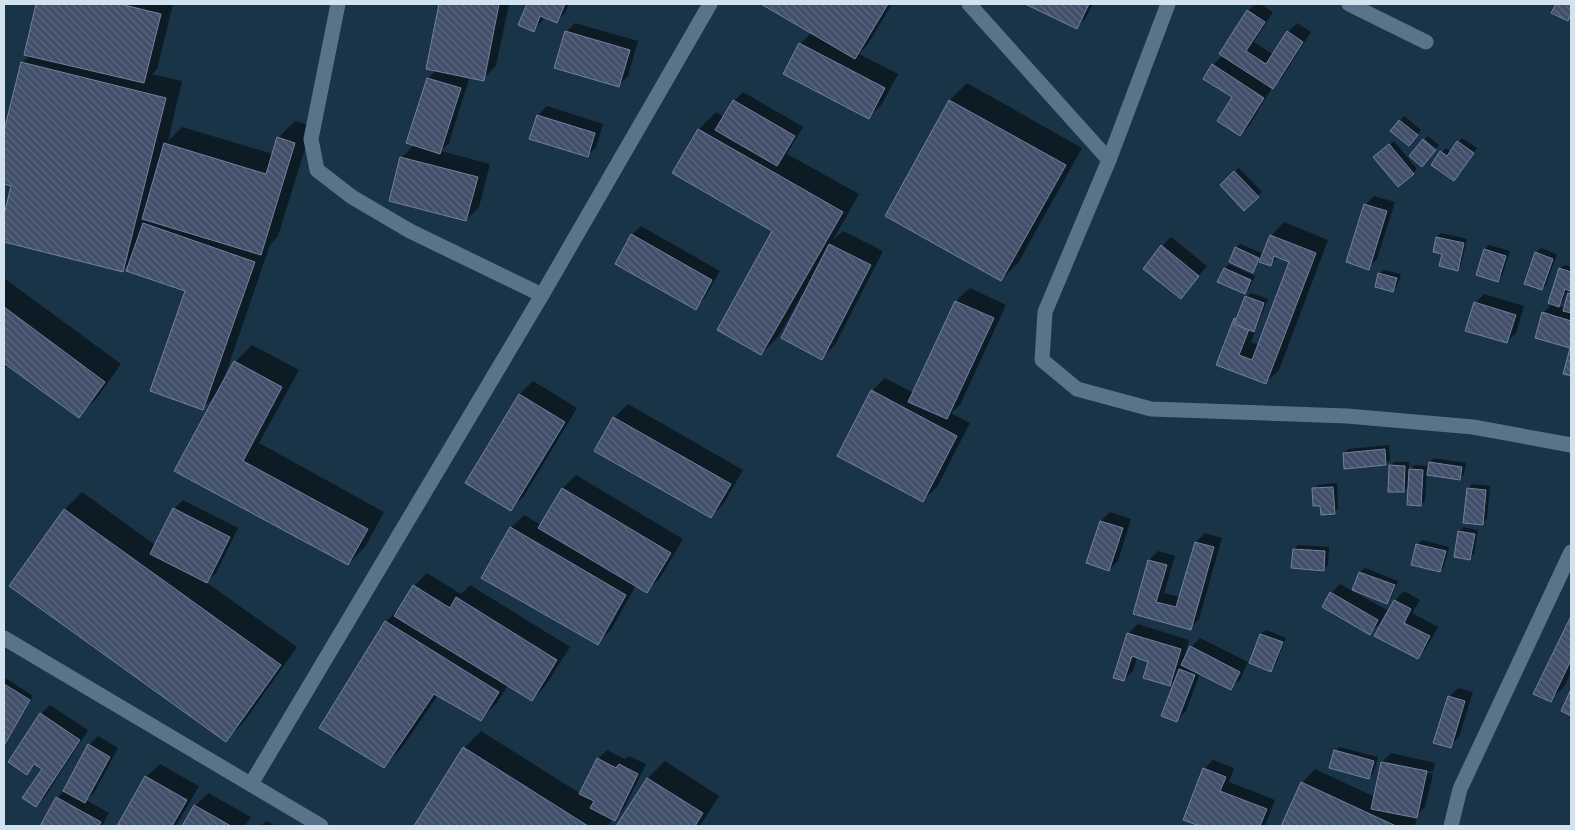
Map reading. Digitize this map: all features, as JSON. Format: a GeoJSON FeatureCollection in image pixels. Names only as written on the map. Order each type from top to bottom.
{"type":"FeatureCollection","features":[{"type":"Feature","properties":{"kind":"street"},"geometry":{"type":"LineString","coordinates":[[338,4],[311,139],[317,170],[352,197],[410,231],[542,295]]}},
{"type":"Feature","properties":{"kind":"street"},"geometry":{"type":"LineString","coordinates":[[251,784],[542,295],[710,4]]}},
{"type":"Feature","properties":{"kind":"street"},"geometry":{"type":"LineString","coordinates":[[969,4],[1109,160]]}},
{"type":"Feature","properties":{"kind":"street"},"geometry":{"type":"LineString","coordinates":[[1168,4],[1109,160],[1046,312],[1042,360],[1077,389],[1151,409],[1347,416],[1473,427],[1571,445]]}},
{"type":"Feature","properties":{"kind":"street"},"geometry":{"type":"LineString","coordinates":[[1349,4],[1426,42]]}},
{"type":"Feature","properties":{"kind":"street"},"geometry":{"type":"LineString","coordinates":[[1451,826],[1460,789],[1571,552]]}},
{"type":"Feature","properties":{"kind":"street"},"geometry":{"type":"LineString","coordinates":[[4,638],[321,826]]}},
{"type":"Feature","properties":{"kind":"building"},"geometry":{"type":"Polygon","coordinates":[[[36,4],[120,4],[161,14],[144,83],[24,55],[36,4]]]}},
{"type":"Feature","properties":{"kind":"building"},"geometry":{"type":"Polygon","coordinates":[[[439,4],[499,4],[484,81],[426,69],[439,4]]]}},
{"type":"Feature","properties":{"kind":"building"},"geometry":{"type":"Polygon","coordinates":[[[527,4],[565,4],[557,23],[540,16],[534,32],[518,25],[527,4]]]}},
{"type":"Feature","properties":{"kind":"building"},"geometry":{"type":"Polygon","coordinates":[[[761,4],[888,4],[855,59],[761,4]]]}},
{"type":"Feature","properties":{"kind":"building"},"geometry":{"type":"Polygon","coordinates":[[[1025,4],[1089,4],[1077,29],[1025,4]]]}},
{"type":"Feature","properties":{"kind":"building"},"geometry":{"type":"Polygon","coordinates":[[[1556,4],[1571,4],[1571,14],[1568,21],[1551,13],[1556,4]]]}},
{"type":"Feature","properties":{"kind":"building"},"geometry":{"type":"Polygon","coordinates":[[[1247,10],[1265,22],[1246,51],[1266,64],[1287,31],[1303,42],[1273,89],[1219,54],[1247,10]]]}},
{"type":"Feature","properties":{"kind":"building"},"geometry":{"type":"Polygon","coordinates":[[[565,31],[630,50],[619,87],[554,68],[565,31]]]}},
{"type":"Feature","properties":{"kind":"building"},"geometry":{"type":"Polygon","coordinates":[[[799,43],[885,88],[869,119],[783,74],[799,43]]]}},
{"type":"Feature","properties":{"kind":"building"},"geometry":{"type":"Polygon","coordinates":[[[21,62],[166,98],[123,272],[4,242],[4,215],[11,186],[4,184],[4,131],[21,62]]]}},
{"type":"Feature","properties":{"kind":"building"},"geometry":{"type":"Polygon","coordinates":[[[1212,64],[1264,98],[1240,136],[1217,121],[1232,97],[1203,79],[1212,64]]]}},
{"type":"Feature","properties":{"kind":"building"},"geometry":{"type":"Polygon","coordinates":[[[427,78],[461,88],[440,154],[406,143],[427,78]]]}},
{"type":"Feature","properties":{"kind":"building"},"geometry":{"type":"Polygon","coordinates":[[[733,100],[795,136],[777,166],[715,130],[733,100]]]}},
{"type":"Feature","properties":{"kind":"building"},"geometry":{"type":"Polygon","coordinates":[[[949,100],[1066,165],[1001,281],[885,216],[949,100]]]}},
{"type":"Feature","properties":{"kind":"building"},"geometry":{"type":"Polygon","coordinates":[[[537,115],[595,133],[588,157],[529,139],[537,115]]]}},
{"type":"Feature","properties":{"kind":"building"},"geometry":{"type":"Polygon","coordinates":[[[1399,120],[1418,135],[1409,146],[1390,131],[1399,120]]]}},
{"type":"Feature","properties":{"kind":"building"},"geometry":{"type":"Polygon","coordinates":[[[698,129],[843,212],[761,355],[717,330],[772,231],[672,173],[698,129]]]}},
{"type":"Feature","properties":{"kind":"building"},"geometry":{"type":"Polygon","coordinates":[[[277,137],[295,143],[261,255],[142,219],[164,143],[266,174],[277,137]]]}},
{"type":"Feature","properties":{"kind":"building"},"geometry":{"type":"Polygon","coordinates":[[[1423,139],[1436,150],[1422,167],[1409,156],[1423,139]]]}},
{"type":"Feature","properties":{"kind":"building"},"geometry":{"type":"Polygon","coordinates":[[[1457,141],[1474,153],[1454,181],[1431,165],[1440,151],[1447,156],[1457,141]]]}},
{"type":"Feature","properties":{"kind":"building"},"geometry":{"type":"Polygon","coordinates":[[[1389,144],[1414,174],[1398,187],[1373,157],[1389,144]]]}},
{"type":"Feature","properties":{"kind":"building"},"geometry":{"type":"Polygon","coordinates":[[[400,157],[478,177],[466,221],[389,201],[400,157]]]}},
{"type":"Feature","properties":{"kind":"building"},"geometry":{"type":"Polygon","coordinates":[[[1234,171],[1259,197],[1244,211],[1220,185],[1234,171]]]}},
{"type":"Feature","properties":{"kind":"building"},"geometry":{"type":"Polygon","coordinates":[[[1364,204],[1387,211],[1369,270],[1346,262],[1364,204]]]}},
{"type":"Feature","properties":{"kind":"building"},"geometry":{"type":"Polygon","coordinates":[[[143,223],[255,262],[203,410],[150,391],[185,291],[126,271],[143,223]]]}},
{"type":"Feature","properties":{"kind":"building"},"geometry":{"type":"Polygon","coordinates":[[[631,234],[712,280],[696,310],[615,264],[631,234]]]}},
{"type":"Feature","properties":{"kind":"building"},"geometry":{"type":"Polygon","coordinates":[[[1270,235],[1316,253],[1266,384],[1216,365],[1234,318],[1251,324],[1239,355],[1252,360],[1289,262],[1274,256],[1271,266],[1259,262],[1270,235]]]}},
{"type":"Feature","properties":{"kind":"building"},"geometry":{"type":"Polygon","coordinates":[[[1436,237],[1464,243],[1458,271],[1439,266],[1442,254],[1433,252],[1436,237]]]}},
{"type":"Feature","properties":{"kind":"building"},"geometry":{"type":"Polygon","coordinates":[[[829,244],[871,265],[822,360],[781,338],[829,244]]]}},
{"type":"Feature","properties":{"kind":"building"},"geometry":{"type":"Polygon","coordinates":[[[1161,245],[1199,276],[1181,299],[1143,269],[1161,245]]]}},
{"type":"Feature","properties":{"kind":"building"},"geometry":{"type":"Polygon","coordinates":[[[1235,247],[1259,258],[1253,273],[1229,262],[1235,247]]]}},
{"type":"Feature","properties":{"kind":"building"},"geometry":{"type":"Polygon","coordinates":[[[1484,249],[1506,256],[1498,282],[1476,275],[1484,249]]]}},
{"type":"Feature","properties":{"kind":"building"},"geometry":{"type":"Polygon","coordinates":[[[1535,252],[1553,259],[1542,290],[1524,284],[1535,252]]]}},
{"type":"Feature","properties":{"kind":"building"},"geometry":{"type":"Polygon","coordinates":[[[1224,268],[1251,280],[1245,294],[1217,282],[1224,268]]]}},
{"type":"Feature","properties":{"kind":"building"},"geometry":{"type":"Polygon","coordinates":[[[1559,268],[1571,272],[1571,291],[1565,289],[1559,307],[1548,303],[1559,268]]]}},
{"type":"Feature","properties":{"kind":"building"},"geometry":{"type":"Polygon","coordinates":[[[1378,273],[1397,278],[1393,292],[1375,287],[1378,273]]]}},
{"type":"Feature","properties":{"kind":"building"},"geometry":{"type":"Polygon","coordinates":[[[1568,293],[1571,294],[1571,313],[1563,311],[1568,293]]]}},
{"type":"Feature","properties":{"kind":"building"},"geometry":{"type":"Polygon","coordinates":[[[1245,296],[1264,303],[1254,332],[1234,324],[1245,296]]]}},
{"type":"Feature","properties":{"kind":"building"},"geometry":{"type":"Polygon","coordinates":[[[955,301],[994,318],[947,419],[908,402],[955,301]]]}},
{"type":"Feature","properties":{"kind":"building"},"geometry":{"type":"Polygon","coordinates":[[[1474,302],[1516,315],[1507,343],[1465,331],[1474,302]]]}},
{"type":"Feature","properties":{"kind":"building"},"geometry":{"type":"Polygon","coordinates":[[[4,307],[105,382],[79,418],[5,364],[4,366],[4,307]]]}},
{"type":"Feature","properties":{"kind":"building"},"geometry":{"type":"Polygon","coordinates":[[[1542,312],[1571,321],[1571,376],[1563,374],[1570,348],[1535,338],[1542,312]]]}},
{"type":"Feature","properties":{"kind":"building"},"geometry":{"type":"Polygon","coordinates":[[[234,361],[282,387],[243,461],[368,529],[348,565],[174,471],[234,361]]]}},
{"type":"Feature","properties":{"kind":"building"},"geometry":{"type":"Polygon","coordinates":[[[871,390],[957,436],[923,502],[837,456],[871,390]]]}},
{"type":"Feature","properties":{"kind":"building"},"geometry":{"type":"Polygon","coordinates":[[[519,394],[565,422],[511,511],[465,483],[519,394]]]}},
{"type":"Feature","properties":{"kind":"building"},"geometry":{"type":"Polygon","coordinates":[[[613,417],[731,484],[711,518],[594,451],[613,417]]]}},
{"type":"Feature","properties":{"kind":"building"},"geometry":{"type":"Polygon","coordinates":[[[1385,449],[1386,465],[1344,469],[1343,453],[1385,449]]]}},
{"type":"Feature","properties":{"kind":"building"},"geometry":{"type":"Polygon","coordinates":[[[1429,462],[1462,467],[1460,480],[1427,475],[1429,462]]]}},
{"type":"Feature","properties":{"kind":"building"},"geometry":{"type":"Polygon","coordinates":[[[1389,465],[1405,466],[1404,492],[1388,492],[1389,465]]]}},
{"type":"Feature","properties":{"kind":"building"},"geometry":{"type":"Polygon","coordinates":[[[1409,469],[1423,470],[1421,506],[1407,505],[1409,469]]]}},
{"type":"Feature","properties":{"kind":"building"},"geometry":{"type":"Polygon","coordinates":[[[1333,487],[1335,514],[1321,515],[1320,506],[1313,506],[1312,488],[1333,487]]]}},
{"type":"Feature","properties":{"kind":"building"},"geometry":{"type":"Polygon","coordinates":[[[562,488],[671,553],[647,593],[538,528],[562,488]]]}},
{"type":"Feature","properties":{"kind":"building"},"geometry":{"type":"Polygon","coordinates":[[[1467,488],[1486,490],[1483,525],[1463,523],[1467,488]]]}},
{"type":"Feature","properties":{"kind":"building"},"geometry":{"type":"Polygon","coordinates":[[[173,508],[230,537],[207,583],[150,554],[173,508]]]}},
{"type":"Feature","properties":{"kind":"building"},"geometry":{"type":"Polygon","coordinates":[[[64,509],[281,665],[226,742],[9,586],[64,509]]]}},
{"type":"Feature","properties":{"kind":"building"},"geometry":{"type":"Polygon","coordinates":[[[1100,521],[1123,528],[1109,571],[1086,563],[1100,521]]]}},
{"type":"Feature","properties":{"kind":"building"},"geometry":{"type":"Polygon","coordinates":[[[510,527],[626,595],[598,645],[481,578],[510,527]]]}},
{"type":"Feature","properties":{"kind":"building"},"geometry":{"type":"Polygon","coordinates":[[[1458,531],[1475,534],[1470,560],[1454,557],[1458,531]]]}},
{"type":"Feature","properties":{"kind":"building"},"geometry":{"type":"Polygon","coordinates":[[[1195,542],[1214,547],[1191,630],[1133,614],[1148,560],[1167,565],[1156,602],[1176,607],[1195,542]]]}},
{"type":"Feature","properties":{"kind":"building"},"geometry":{"type":"Polygon","coordinates":[[[1416,544],[1446,551],[1440,572],[1411,565],[1416,544]]]}},
{"type":"Feature","properties":{"kind":"building"},"geometry":{"type":"Polygon","coordinates":[[[1293,549],[1325,551],[1324,571],[1291,568],[1293,549]]]}},
{"type":"Feature","properties":{"kind":"building"},"geometry":{"type":"Polygon","coordinates":[[[1359,572],[1395,585],[1387,604],[1352,590],[1359,572]]]}},
{"type":"Feature","properties":{"kind":"building"},"geometry":{"type":"Polygon","coordinates":[[[413,585],[450,608],[456,597],[557,660],[532,701],[394,616],[413,585]]]}},
{"type":"Feature","properties":{"kind":"building"},"geometry":{"type":"Polygon","coordinates":[[[1330,592],[1378,620],[1370,635],[1322,607],[1330,592]]]}},
{"type":"Feature","properties":{"kind":"building"},"geometry":{"type":"Polygon","coordinates":[[[1394,600],[1411,609],[1404,623],[1430,636],[1418,659],[1374,636],[1394,600]]]}},
{"type":"Feature","properties":{"kind":"building"},"geometry":{"type":"Polygon","coordinates":[[[1571,616],[1571,660],[1551,702],[1533,694],[1571,616]]]}},
{"type":"Feature","properties":{"kind":"building"},"geometry":{"type":"Polygon","coordinates":[[[385,621],[499,692],[481,721],[434,694],[384,768],[319,728],[385,621]]]}},
{"type":"Feature","properties":{"kind":"building"},"geometry":{"type":"Polygon","coordinates":[[[1127,633],[1181,649],[1170,686],[1143,678],[1148,662],[1132,656],[1124,681],[1113,678],[1127,633]]]}},
{"type":"Feature","properties":{"kind":"building"},"geometry":{"type":"Polygon","coordinates":[[[1260,634],[1283,642],[1271,672],[1249,663],[1260,634]]]}},
{"type":"Feature","properties":{"kind":"building"},"geometry":{"type":"Polygon","coordinates":[[[1190,646],[1240,672],[1231,690],[1181,665],[1190,646]]]}},
{"type":"Feature","properties":{"kind":"building"},"geometry":{"type":"Polygon","coordinates":[[[1179,669],[1195,675],[1177,722],[1161,716],[1179,669]]]}},
{"type":"Feature","properties":{"kind":"building"},"geometry":{"type":"Polygon","coordinates":[[[4,684],[30,700],[4,746],[4,684]]]}},
{"type":"Feature","properties":{"kind":"building"},"geometry":{"type":"Polygon","coordinates":[[[1571,689],[1571,716],[1561,711],[1571,689]]]}},
{"type":"Feature","properties":{"kind":"building"},"geometry":{"type":"Polygon","coordinates":[[[1448,696],[1465,701],[1451,748],[1433,743],[1448,696]]]}},
{"type":"Feature","properties":{"kind":"building"},"geometry":{"type":"Polygon","coordinates":[[[40,713],[80,740],[36,807],[22,798],[42,769],[34,764],[27,775],[8,762],[40,713]]]}},
{"type":"Feature","properties":{"kind":"building"},"geometry":{"type":"Polygon","coordinates":[[[88,744],[110,757],[85,803],[63,791],[88,744]]]}},
{"type":"Feature","properties":{"kind":"building"},"geometry":{"type":"Polygon","coordinates":[[[463,747],[588,826],[414,826],[463,747]]]}},
{"type":"Feature","properties":{"kind":"building"},"geometry":{"type":"Polygon","coordinates":[[[1334,750],[1374,761],[1369,779],[1329,768],[1334,750]]]}},
{"type":"Feature","properties":{"kind":"building"},"geometry":{"type":"Polygon","coordinates":[[[597,758],[616,768],[619,764],[638,774],[615,821],[590,808],[594,801],[579,794],[597,758]]]}},
{"type":"Feature","properties":{"kind":"building"},"geometry":{"type":"Polygon","coordinates":[[[1381,762],[1427,771],[1417,818],[1371,809],[1381,762]]]}},
{"type":"Feature","properties":{"kind":"building"},"geometry":{"type":"Polygon","coordinates":[[[1203,768],[1226,777],[1220,791],[1267,809],[1260,826],[1200,826],[1183,820],[1203,768]]]}},
{"type":"Feature","properties":{"kind":"building"},"geometry":{"type":"Polygon","coordinates":[[[145,776],[187,800],[172,826],[117,826],[145,776]]]}},
{"type":"Feature","properties":{"kind":"building"},"geometry":{"type":"Polygon","coordinates":[[[647,778],[703,813],[695,826],[616,826],[647,778]]]}},
{"type":"Feature","properties":{"kind":"building"},"geometry":{"type":"Polygon","coordinates":[[[1301,782],[1396,826],[1281,826],[1301,782]]]}},
{"type":"Feature","properties":{"kind":"building"},"geometry":{"type":"Polygon","coordinates":[[[56,797],[101,822],[99,826],[40,826],[56,797]]]}},
{"type":"Feature","properties":{"kind":"building"},"geometry":{"type":"Polygon","coordinates":[[[194,805],[231,826],[182,826],[194,805]]]}}]}
